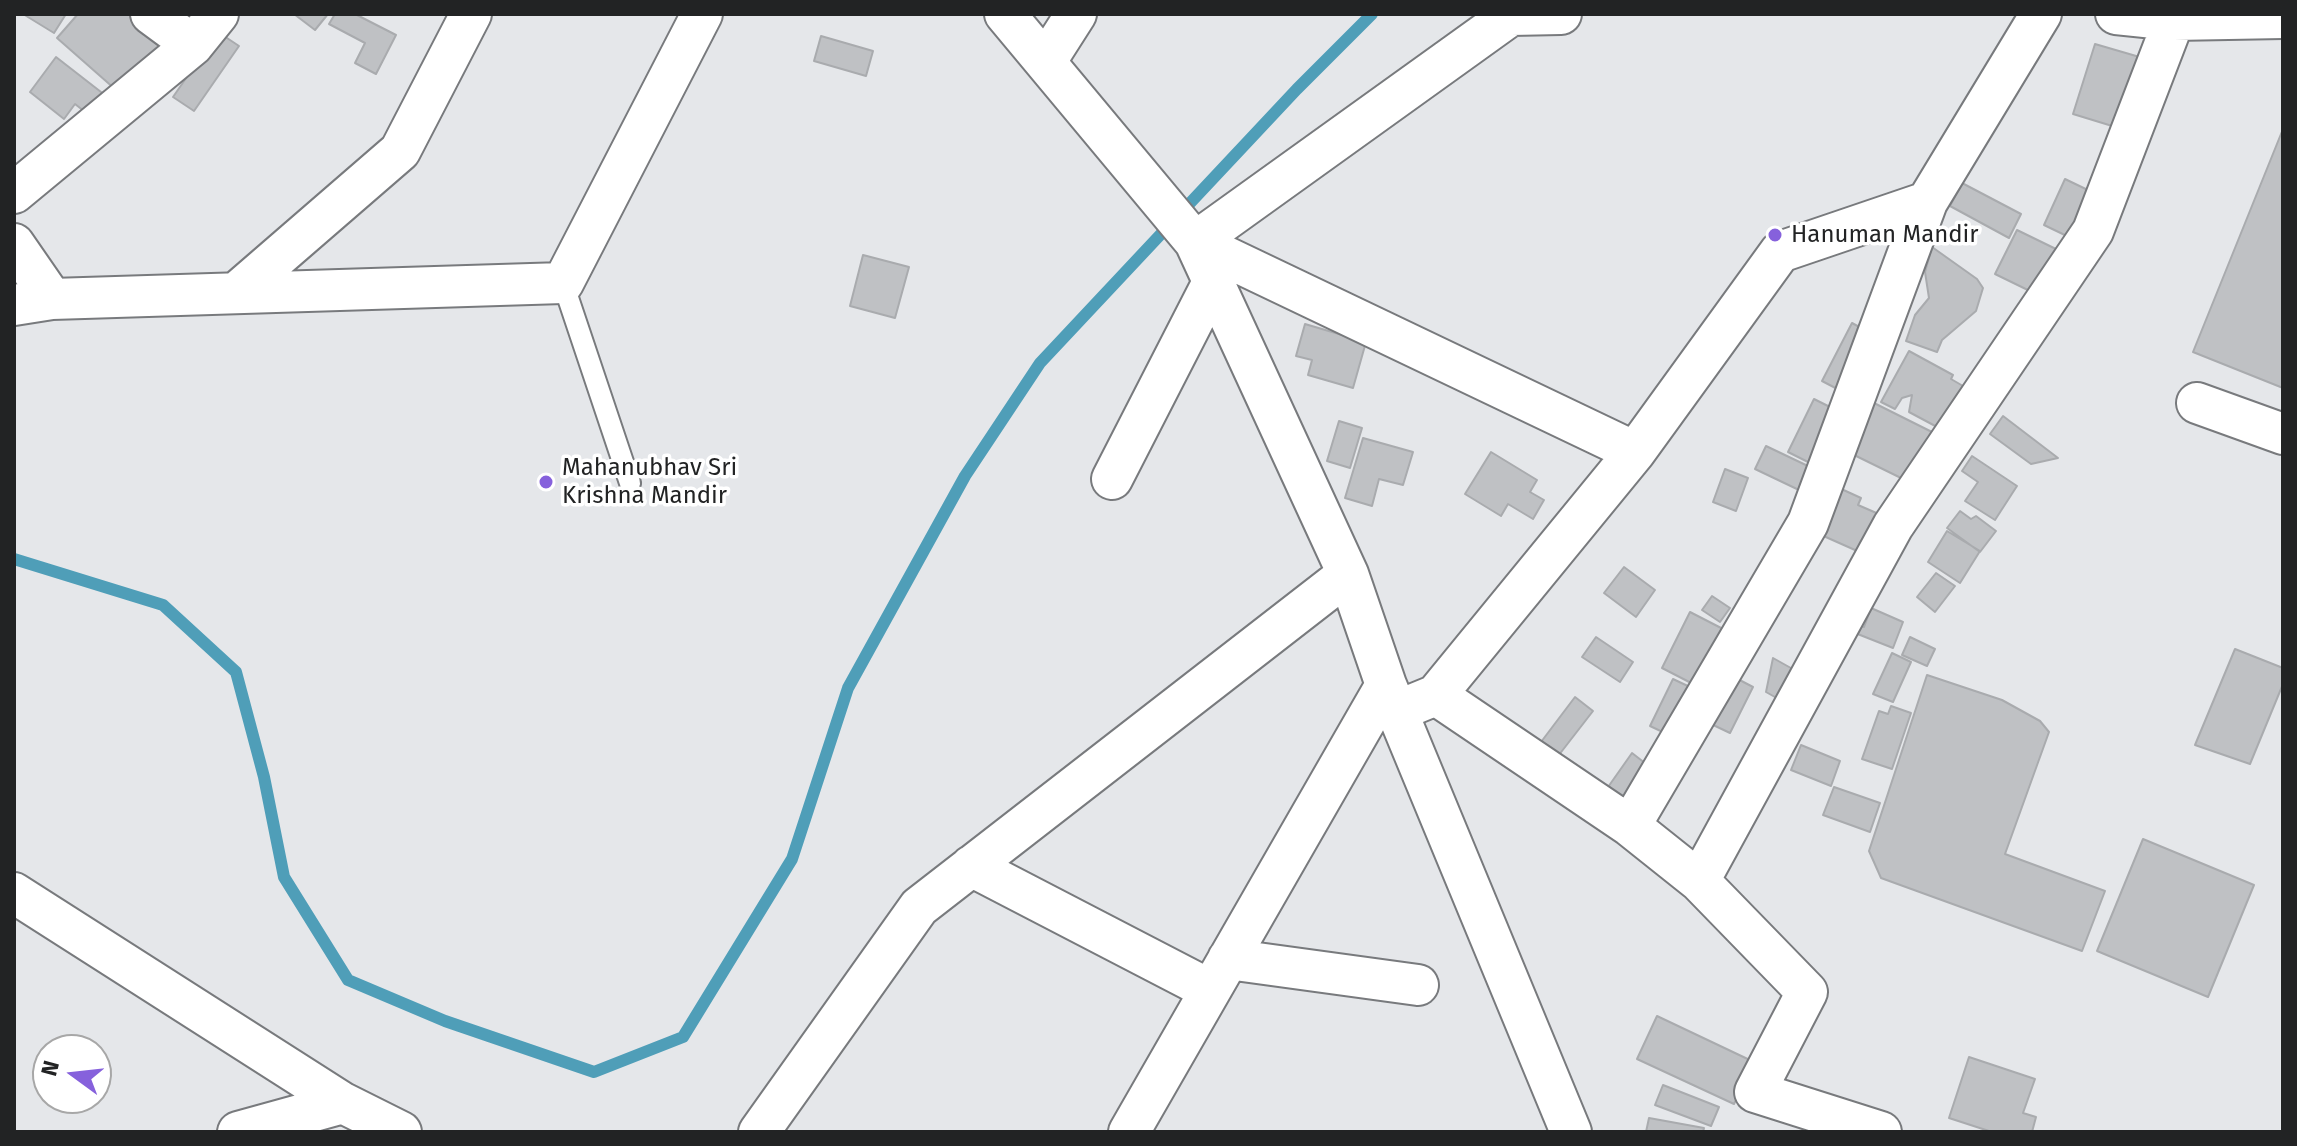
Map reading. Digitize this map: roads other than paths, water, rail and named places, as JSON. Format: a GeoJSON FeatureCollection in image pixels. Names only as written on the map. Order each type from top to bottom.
{"type":"FeatureCollection","features":[{"type":"Feature","properties":{"kind":"street"},"geometry":{"type":"LineString","coordinates":[[151,14],[193,45]]}},
{"type":"Feature","properties":{"kind":"street"},"geometry":{"type":"LineString","coordinates":[[14,193],[193,45],[218,14]]}},
{"type":"Feature","properties":{"kind":"street"},"geometry":{"type":"LineString","coordinates":[[236,293],[400,151],[471,14]]}},
{"type":"Feature","properties":{"kind":"street"},"geometry":{"type":"LineString","coordinates":[[14,244],[33,302],[563,283],[702,14]]}},
{"type":"Feature","properties":{"kind":"street"},"geometry":{"type":"LineString","coordinates":[[1005,14],[1189,235],[1213,282],[1348,574],[1392,698],[1571,1132]]}},
{"type":"Feature","properties":{"kind":"street"},"geometry":{"type":"LineString","coordinates":[[1046,61],[1076,14]]}},
{"type":"Feature","properties":{"kind":"street"},"geometry":{"type":"LineString","coordinates":[[1189,235],[1511,15],[1561,14]]}},
{"type":"Feature","properties":{"kind":"street"},"geometry":{"type":"LineString","coordinates":[[1630,826],[1808,523],[1927,202],[2041,14]]}},
{"type":"Feature","properties":{"kind":"street"},"geometry":{"type":"LineString","coordinates":[[2116,14],[2174,20],[2283,18]]}},
{"type":"Feature","properties":{"kind":"street"},"geometry":{"type":"LineString","coordinates":[[1699,881],[1893,526],[2093,231],[2174,20]]}},
{"type":"Feature","properties":{"kind":"street"},"geometry":{"type":"LineString","coordinates":[[1436,695],[1635,452],[1780,252],[1927,202]]}},
{"type":"Feature","properties":{"kind":"street"},"geometry":{"type":"LineString","coordinates":[[1189,235],[1635,452]]}},
{"type":"Feature","properties":{"kind":"street"},"geometry":{"type":"LineString","coordinates":[[1112,479],[1213,282]]}},
{"type":"Feature","properties":{"kind":"street"},"geometry":{"type":"LineString","coordinates":[[2197,403],[2283,434]]}},
{"type":"Feature","properties":{"kind":"street"},"geometry":{"type":"LineString","coordinates":[[759,1132],[919,907],[1348,574]]}},
{"type":"Feature","properties":{"kind":"street"},"geometry":{"type":"LineString","coordinates":[[1392,698],[1436,695],[1630,826],[1699,881],[1807,992],[1755,1092],[1881,1132]]}},
{"type":"Feature","properties":{"kind":"street"},"geometry":{"type":"LineString","coordinates":[[1129,1132],[1219,974],[1392,698]]}},
{"type":"Feature","properties":{"kind":"street"},"geometry":{"type":"LineString","coordinates":[[971,866],[1219,974],[1418,985]]}},
{"type":"Feature","properties":{"kind":"street"},"geometry":{"type":"LineString","coordinates":[[14,893],[343,1103],[401,1132]]}},
{"type":"Feature","properties":{"kind":"street"},"geometry":{"type":"LineString","coordinates":[[238,1132],[343,1103]]}},
{"type":"Feature","properties":{"kind":"lane"},"geometry":{"type":"LineString","coordinates":[[563,283],[630,483]]}},
{"type":"Feature","properties":{"kind":"waterway"},"geometry":{"type":"LineString","coordinates":[[14,559],[163,605],[236,672],[264,777],[284,877],[348,980],[445,1021],[594,1072],[683,1037],[792,859],[848,688],[965,476],[1040,363],[1297,89],[1372,14]]}},
{"type":"Feature","properties":{"kind":"place","name":"Hanuman Mandir"},"geometry":{"type":"Point","coordinates":[1775,235]}},
{"type":"Feature","properties":{"kind":"place","name":"Mahanubhav Sri Krishna Mandir"},"geometry":{"type":"Point","coordinates":[546,482]}}]}
